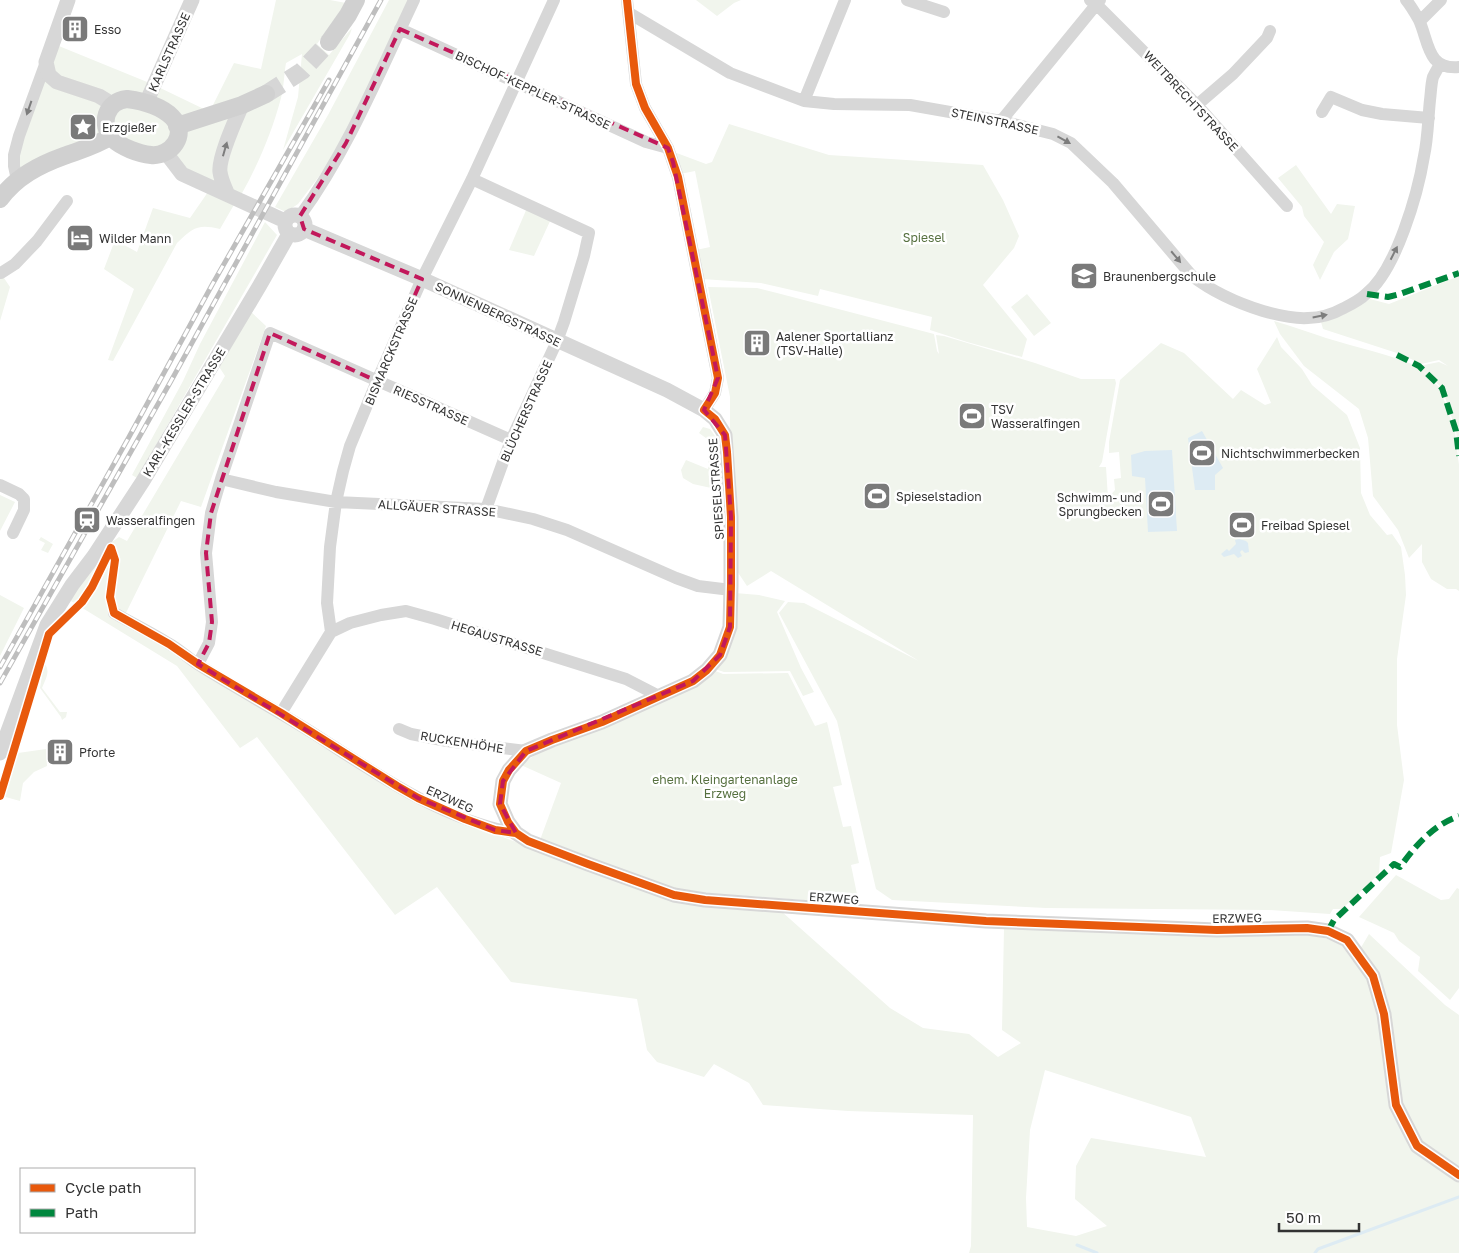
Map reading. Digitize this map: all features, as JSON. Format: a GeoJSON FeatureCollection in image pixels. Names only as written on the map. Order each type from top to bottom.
{"type":"FeatureCollection","features":[{"type":"Feature","properties":{"kind":"main road"},"geometry":{"type":"LineString","coordinates":[[329,42],[356,0]]}},
{"type":"Feature","properties":{"kind":"main road"},"geometry":{"type":"LineString","coordinates":[[177,126],[242,105],[266,94]]}},
{"type":"Feature","properties":{"kind":"main road"},"geometry":{"type":"LineString","coordinates":[[127,99],[146,103],[174,118],[177,126],[178,134],[172,148],[166,153],[157,156],[143,154],[114,141],[106,126],[106,118],[112,104],[119,100],[127,99]]}},
{"type":"Feature","properties":{"kind":"main road"},"geometry":{"type":"LineString","coordinates":[[0,199],[8,187],[16,180],[38,166],[98,144],[111,136]]}},
{"type":"Feature","properties":{"kind":"street"},"geometry":{"type":"LineString","coordinates":[[16,180],[14,155],[19,136],[68,0]]}},
{"type":"Feature","properties":{"kind":"street","name":"KARLSTRASSE"},"geometry":{"type":"LineString","coordinates":[[146,103],[192,0]]}},
{"type":"Feature","properties":{"kind":"street"},"geometry":{"type":"LineString","coordinates":[[166,153],[182,174],[228,195],[287,227],[291,215],[302,223],[310,202],[346,143],[414,0]]}},
{"type":"Feature","properties":{"kind":"street","name":"BISMARCKSTRASSE"},"geometry":{"type":"LineString","coordinates":[[331,632],[328,603],[330,547],[336,502],[350,446],[422,279],[472,179],[554,0]]}},
{"type":"Feature","properties":{"kind":"street"},"geometry":{"type":"LineString","coordinates":[[627,0],[636,84],[645,108],[668,148],[678,178],[718,378],[714,393],[704,410]]}},
{"type":"Feature","properties":{"kind":"street"},"geometry":{"type":"LineString","coordinates":[[804,101],[845,0]]}},
{"type":"Feature","properties":{"kind":"street"},"geometry":{"type":"LineString","coordinates":[[907,0],[944,12]]}},
{"type":"Feature","properties":{"kind":"street"},"geometry":{"type":"LineString","coordinates":[[1406,0],[1420,22],[1434,59],[1449,68],[1459,67]]}},
{"type":"Feature","properties":{"kind":"street"},"geometry":{"type":"LineString","coordinates":[[1420,22],[1441,0]]}},
{"type":"Feature","properties":{"kind":"street"},"geometry":{"type":"LineString","coordinates":[[1001,121],[1096,2]]}},
{"type":"Feature","properties":{"kind":"street","name":"WEITBRECHTSTRASSE"},"geometry":{"type":"LineString","coordinates":[[1096,2],[1197,105],[1287,206]]}},
{"type":"Feature","properties":{"kind":"street","name":"STEINSTRASSE"},"geometry":{"type":"LineString","coordinates":[[629,13],[730,73],[804,101],[834,104],[910,104],[1001,121],[1053,134],[1071,143],[1113,183],[1192,276],[1214,291],[1248,306],[1270,313],[1308,318],[1333,314],[1367,294],[1385,271],[1406,227],[1424,157],[1428,118]]}},
{"type":"Feature","properties":{"kind":"street","name":"BISCHOF-KEPPLER-STRASSE"},"geometry":{"type":"LineString","coordinates":[[400,30],[646,142],[668,148]]}},
{"type":"Feature","properties":{"kind":"street"},"geometry":{"type":"LineString","coordinates":[[1197,105],[1234,74],[1267,38],[1270,31]]}},
{"type":"Feature","properties":{"kind":"street"},"geometry":{"type":"LineString","coordinates":[[46,62],[53,79],[99,96],[112,104]]}},
{"type":"Feature","properties":{"kind":"street"},"geometry":{"type":"LineString","coordinates":[[1322,112],[1331,97],[1362,110],[1382,114],[1428,118],[1433,78],[1440,64]]}},
{"type":"Feature","properties":{"kind":"street"},"geometry":{"type":"LineString","coordinates":[[228,195],[220,170],[233,124],[242,105]]}},
{"type":"Feature","properties":{"kind":"street","name":"BLÜCHERSTRASSE"},"geometry":{"type":"LineString","coordinates":[[472,179],[589,233],[584,256],[557,341],[511,440],[486,509]]}},
{"type":"Feature","properties":{"kind":"street"},"geometry":{"type":"LineString","coordinates":[[0,273],[15,264],[37,241],[67,201]]}},
{"type":"Feature","properties":{"kind":"street","name":"SONNENBERGSTRASSE"},"geometry":{"type":"LineString","coordinates":[[302,223],[704,410]]}},
{"type":"Feature","properties":{"kind":"street","name":"KARL-KESSLER-STRASSE"},"geometry":{"type":"LineString","coordinates":[[0,754],[46,625],[94,556],[142,481],[260,285],[287,227]]}},
{"type":"Feature","properties":{"kind":"street","name":"RIESSTRASSE"},"geometry":{"type":"LineString","coordinates":[[221,479],[270,333],[511,440]]}},
{"type":"Feature","properties":{"kind":"street","name":"SPIESELSTRASSE"},"geometry":{"type":"LineString","coordinates":[[516,833],[508,822],[500,804],[503,781],[509,770],[526,751],[602,722],[693,680],[707,670],[720,655],[730,627],[731,517],[725,435],[715,419],[704,410]]}},
{"type":"Feature","properties":{"kind":"street"},"geometry":{"type":"LineString","coordinates":[[198,664],[209,643],[212,622],[206,554],[211,513],[221,479]]}},
{"type":"Feature","properties":{"kind":"street","name":"ALLGÄUER STRASSE"},"geometry":{"type":"LineString","coordinates":[[221,479],[276,492],[336,502],[486,509],[533,518],[566,530],[676,578],[698,586],[731,590]]}},
{"type":"Feature","properties":{"kind":"street"},"geometry":{"type":"LineString","coordinates":[[0,484],[19,494],[24,499],[24,510],[13,533]]}},
{"type":"Feature","properties":{"kind":"street","name":"HEGAUSTRASSE"},"geometry":{"type":"LineString","coordinates":[[331,632],[350,623],[406,611],[626,679],[660,696]]}},
{"type":"Feature","properties":{"kind":"street","name":"ERZWEG"},"geometry":{"type":"LineString","coordinates":[[114,613],[169,644],[198,664],[418,798],[495,830],[516,833],[528,841],[674,895],[705,900],[986,921],[1208,930],[1307,928],[1328,931],[1347,940],[1373,976],[1384,1014],[1396,1106],[1417,1146],[1459,1175]]}},
{"type":"Feature","properties":{"kind":"street"},"geometry":{"type":"LineString","coordinates":[[281,713],[331,632]]}},
{"type":"Feature","properties":{"kind":"street","name":"RUCKENHÖHE"},"geometry":{"type":"LineString","coordinates":[[399,728],[411,734],[447,741],[526,751]]}},
{"type":"Feature","properties":{"kind":"highlighted area"},"geometry":{"type":"Polygon","coordinates":[[[400,29],[668,148],[673,162],[718,378],[704,410],[725,435],[731,517],[730,627],[720,655],[693,681],[526,751],[503,781],[500,804],[516,833],[495,830],[418,798],[198,664],[209,643],[212,622],[206,553],[211,513],[270,333],[377,381],[422,279],[304,229],[300,216],[346,143],[400,29]]]}},
{"type":"Feature","properties":{"kind":"green space"},"geometry":{"type":"Polygon","coordinates":[[[276,0],[330,0],[346,3],[317,44],[329,55],[352,28],[283,150],[298,97],[302,54],[286,63],[282,94],[269,136],[241,195],[145,150],[114,138],[18,177],[19,145],[54,44],[152,84],[208,111],[211,109],[234,63],[261,69],[276,0]]]}},
{"type":"Feature","properties":{"kind":"green space"},"geometry":{"type":"Polygon","coordinates":[[[389,0],[412,0],[345,142],[298,204],[286,212],[275,207],[328,115],[389,0]]]}},
{"type":"Feature","properties":{"kind":"green space"},"geometry":{"type":"Polygon","coordinates":[[[696,0],[741,0],[717,16],[696,0]]]}},
{"type":"Feature","properties":{"kind":"green space","name":"Spiesel"},"geometry":{"type":"Polygon","coordinates":[[[729,124],[829,155],[983,165],[1003,200],[1019,236],[1014,248],[983,285],[1027,339],[1022,357],[930,330],[932,317],[820,289],[818,296],[761,283],[702,279],[696,250],[710,247],[695,171],[680,174],[674,152],[706,164],[712,162],[729,124]]]}},
{"type":"Feature","properties":{"kind":"green space"},"geometry":{"type":"Polygon","coordinates":[[[1296,165],[1331,214],[1337,204],[1355,206],[1348,239],[1334,252],[1320,280],[1313,265],[1324,242],[1304,216],[1302,207],[1278,178],[1296,165]]]}},
{"type":"Feature","properties":{"kind":"green space"},"geometry":{"type":"Polygon","coordinates":[[[208,192],[235,203],[220,229],[197,228],[177,243],[113,361],[108,360],[134,289],[104,269],[115,240],[137,252],[153,208],[190,218],[208,192]]]}},
{"type":"Feature","properties":{"kind":"green space"},"geometry":{"type":"Polygon","coordinates":[[[527,208],[551,219],[534,256],[509,250],[527,208]]]}},
{"type":"Feature","properties":{"kind":"green space"},"geometry":{"type":"Polygon","coordinates":[[[265,222],[277,235],[137,478],[132,475],[265,222]]]}},
{"type":"Feature","properties":{"kind":"green space"},"geometry":{"type":"Polygon","coordinates":[[[0,272],[10,287],[0,321],[0,272]]]}},
{"type":"Feature","properties":{"kind":"green space"},"geometry":{"type":"Polygon","coordinates":[[[1459,276],[1459,456],[1456,431],[1442,388],[1421,369],[1440,388],[1455,432],[1459,465],[1459,591],[1447,589],[1431,579],[1422,562],[1422,544],[1409,558],[1398,530],[1373,496],[1368,438],[1359,409],[1304,366],[1280,334],[1274,321],[1386,355],[1421,368],[1419,366],[1439,362],[1448,366],[1439,360],[1421,364],[1403,355],[1323,329],[1321,322],[1343,315],[1370,299],[1389,304],[1459,276]]]}},
{"type":"Feature","properties":{"kind":"green space"},"geometry":{"type":"Polygon","coordinates":[[[708,287],[757,288],[934,334],[939,354],[936,335],[1035,363],[1081,379],[1115,379],[1116,383],[1102,462],[1099,467],[1106,467],[1108,498],[1115,490],[1114,479],[1121,478],[1119,452],[1109,453],[1109,442],[1120,380],[1161,343],[1184,353],[1233,399],[1241,390],[1265,405],[1271,403],[1257,369],[1277,337],[1281,347],[1302,369],[1312,385],[1347,415],[1360,448],[1361,493],[1370,515],[1387,535],[1392,534],[1401,547],[1406,595],[1397,659],[1397,725],[1404,780],[1391,853],[1380,857],[1379,874],[1342,909],[1333,909],[1330,914],[1269,910],[1046,908],[892,900],[876,889],[837,721],[779,613],[788,602],[804,603],[919,661],[771,571],[747,586],[737,571],[730,397],[708,287]]]}},
{"type":"Feature","properties":{"kind":"green space"},"geometry":{"type":"Polygon","coordinates":[[[1027,294],[1051,323],[1034,336],[1011,307],[1027,294]]]}},
{"type":"Feature","properties":{"kind":"green space"},"geometry":{"type":"Polygon","coordinates":[[[249,310],[266,326],[201,507],[181,501],[123,619],[465,823],[642,889],[781,911],[890,1008],[923,1028],[969,1034],[998,1057],[1021,1043],[1002,1030],[1004,928],[1312,935],[1339,942],[1353,961],[1369,934],[1445,1005],[1459,1015],[1459,1253],[969,1253],[971,1246],[973,1115],[848,1111],[763,1105],[749,1083],[714,1064],[704,1077],[657,1062],[647,1050],[637,999],[511,982],[437,887],[395,915],[257,737],[240,748],[177,666],[66,598],[109,544],[119,537],[127,541],[225,376],[216,362],[249,310]],[[1045,1070],[1030,1130],[1026,1198],[1027,1227],[1076,1236],[1107,1226],[1075,1199],[1076,1166],[1091,1138],[1206,1157],[1191,1117],[1045,1070]]]}},
{"type":"Feature","properties":{"kind":"green space"},"geometry":{"type":"Polygon","coordinates":[[[703,427],[710,429],[720,443],[725,491],[693,484],[683,478],[681,470],[686,460],[708,469],[710,441],[699,433],[703,427]]]}},
{"type":"Feature","properties":{"kind":"green space"},"geometry":{"type":"Polygon","coordinates":[[[0,495],[15,502],[0,531],[0,495]]]}},
{"type":"Feature","properties":{"kind":"green space"},"geometry":{"type":"Polygon","coordinates":[[[41,537],[53,544],[48,553],[41,550],[45,543],[39,540],[41,537]]]}},
{"type":"Feature","properties":{"kind":"green space"},"geometry":{"type":"Polygon","coordinates":[[[735,593],[759,595],[785,601],[777,612],[801,668],[814,692],[803,696],[790,671],[724,672],[715,669],[735,593]]]}},
{"type":"Feature","properties":{"kind":"green space"},"geometry":{"type":"Polygon","coordinates":[[[0,595],[24,608],[0,656],[0,595]]]}},
{"type":"Feature","properties":{"kind":"green space"},"geometry":{"type":"Polygon","coordinates":[[[44,663],[47,672],[42,688],[60,712],[67,712],[66,717],[62,720],[40,688],[44,663]]]}},
{"type":"Feature","properties":{"kind":"green space","name":"ehem. Kleingartenanlage Erzweg"},"geometry":{"type":"Polygon","coordinates":[[[713,670],[723,674],[788,673],[815,726],[827,722],[842,785],[833,787],[843,827],[851,826],[859,863],[851,865],[859,904],[676,891],[540,840],[561,783],[521,765],[552,743],[713,670]]]}},
{"type":"Feature","properties":{"kind":"green space"},"geometry":{"type":"Polygon","coordinates":[[[46,749],[47,766],[34,772],[23,783],[20,801],[2,796],[18,753],[46,749]]]}},
{"type":"Feature","properties":{"kind":"green space"},"geometry":{"type":"Polygon","coordinates":[[[1396,875],[1441,900],[1449,899],[1457,888],[1459,889],[1459,988],[1450,1000],[1418,971],[1420,957],[1399,941],[1394,933],[1359,917],[1396,875]]]}},
{"type":"Feature","properties":{"kind":"shaded area","name":"Nichtschwimmerbecken"},"geometry":{"type":"Polygon","coordinates":[[[1202,431],[1223,468],[1215,475],[1215,490],[1195,490],[1188,438],[1202,431]]]}},
{"type":"Feature","properties":{"kind":"shaded area","name":"Schwimm- und Sprungbecken"},"geometry":{"type":"Polygon","coordinates":[[[1172,450],[1177,531],[1148,532],[1145,478],[1132,476],[1131,455],[1145,451],[1172,450]]]}},
{"type":"Feature","properties":{"kind":"shaded area"},"geometry":{"type":"Polygon","coordinates":[[[1239,539],[1248,543],[1249,552],[1245,553],[1242,550],[1240,552],[1242,556],[1238,558],[1234,554],[1224,557],[1221,554],[1227,549],[1229,551],[1236,544],[1235,540],[1239,539]]]}},
{"type":"Feature","properties":{"kind":"waterway"},"geometry":{"type":"LineString","coordinates":[[1315,1253],[1318,1249],[1459,1197]]}},
{"type":"Feature","properties":{"kind":"waterway"},"geometry":{"type":"LineString","coordinates":[[1077,1245],[1097,1253]]}},
{"type":"Feature","properties":{"kind":"tunnel"},"geometry":{"type":"LineString","coordinates":[[266,94],[302,71],[329,42]]}},
{"type":"Feature","properties":{"kind":"railway"},"geometry":{"type":"LineString","coordinates":[[0,683],[171,381],[381,0]]}},
{"type":"Feature","properties":{"kind":"railway"},"geometry":{"type":"LineString","coordinates":[[0,667],[212,285],[329,80]]}},
{"type":"Feature","properties":{"kind":"marked path"},"geometry":{"type":"LineString","coordinates":[[1367,294],[1388,297],[1459,273]]}},
{"type":"Feature","properties":{"kind":"marked path"},"geometry":{"type":"LineString","coordinates":[[1397,355],[1419,366],[1442,388],[1456,431],[1459,456]]}},
{"type":"Feature","properties":{"kind":"marked path"},"geometry":{"type":"LineString","coordinates":[[1328,931],[1334,920],[1394,864],[1400,867],[1412,851],[1433,830],[1459,816]]}},
{"type":"Feature","properties":{"kind":"cycle path"},"geometry":{"type":"LineString","coordinates":[[516,833],[508,822],[500,804],[503,781],[509,770],[526,751],[602,722],[693,681],[707,670],[720,655],[730,627],[731,517],[725,435],[715,419],[704,410],[715,393],[718,378],[678,177],[668,148],[645,108],[636,84],[627,0]]}},
{"type":"Feature","properties":{"kind":"cycle path"},"geometry":{"type":"LineString","coordinates":[[111,548],[115,560],[110,597],[114,613],[169,644],[198,664],[418,798],[465,819],[495,830],[516,833],[528,841],[674,895],[705,900],[986,921],[1217,930],[1307,928],[1328,931],[1347,940],[1373,976],[1384,1014],[1396,1105],[1417,1146],[1459,1175]]}},
{"type":"Feature","properties":{"kind":"cycle path"},"geometry":{"type":"LineString","coordinates":[[0,796],[49,634],[82,602],[92,587],[111,548]]}},
{"type":"Feature","properties":{"kind":"place","name":"Esso"},"geometry":{"type":"Point","coordinates":[75,29]}},
{"type":"Feature","properties":{"kind":"place","name":"Erzgießer"},"geometry":{"type":"Point","coordinates":[83,127]}},
{"type":"Feature","properties":{"kind":"place","name":"Wilder Mann"},"geometry":{"type":"Point","coordinates":[80,238]}},
{"type":"Feature","properties":{"kind":"place","name":"Braunenbergschule"},"geometry":{"type":"Point","coordinates":[1084,276]}},
{"type":"Feature","properties":{"kind":"place","name":"Aalener Sportallianz (TSV-Halle)"},"geometry":{"type":"Point","coordinates":[757,343]}},
{"type":"Feature","properties":{"kind":"place","name":"TSV Wasseralfingen"},"geometry":{"type":"Point","coordinates":[972,416]}},
{"type":"Feature","properties":{"kind":"place","name":"Nichtschwimmerbecken"},"geometry":{"type":"Point","coordinates":[1202,453]}},
{"type":"Feature","properties":{"kind":"place","name":"Spieselstadion"},"geometry":{"type":"Point","coordinates":[877,496]}},
{"type":"Feature","properties":{"kind":"place","name":"Schwimm- und Sprungbecken"},"geometry":{"type":"Point","coordinates":[1161,504]}},
{"type":"Feature","properties":{"kind":"place","name":"Wasseralfingen"},"geometry":{"type":"Point","coordinates":[87,520]}},
{"type":"Feature","properties":{"kind":"place","name":"Freibad Spiesel"},"geometry":{"type":"Point","coordinates":[1242,525]}},
{"type":"Feature","properties":{"kind":"place","name":"Pforte"},"geometry":{"type":"Point","coordinates":[60,752]}}]}
